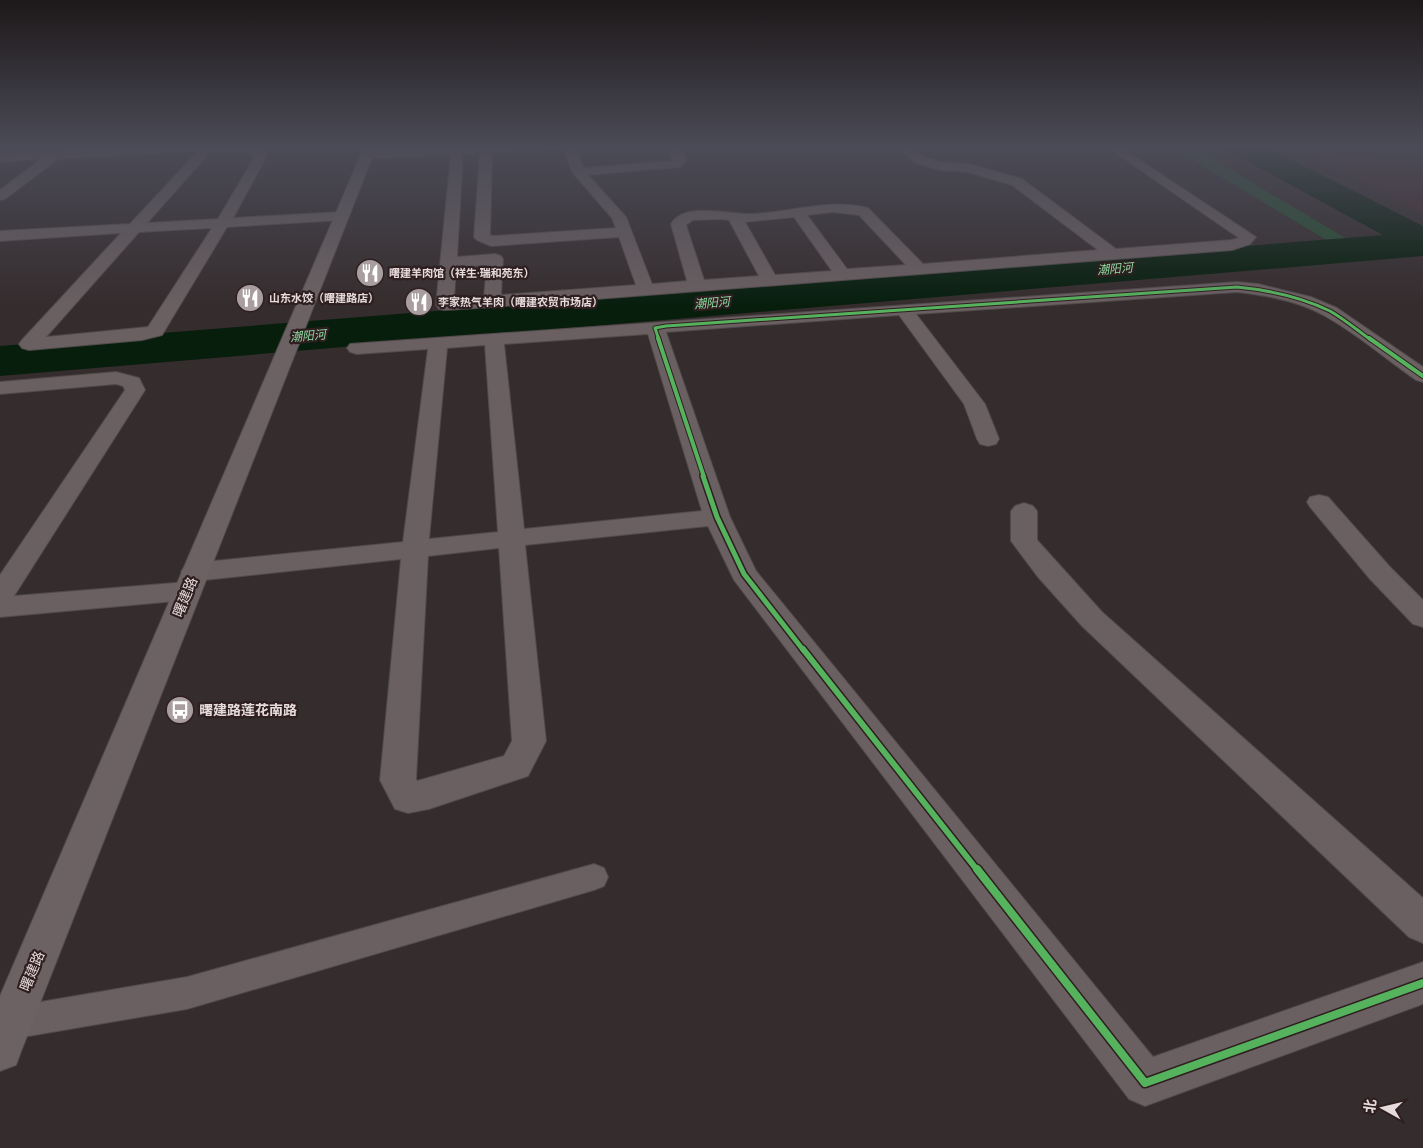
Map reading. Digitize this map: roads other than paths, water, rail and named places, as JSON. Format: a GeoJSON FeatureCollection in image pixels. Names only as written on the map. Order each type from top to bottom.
{"type":"FeatureCollection","features":[{"type":"Feature","properties":{"kind":"street"},"geometry":{"type":"LineString","coordinates":[[162,199],[29,344],[142,334],[154,331],[237,199]]}},
{"type":"Feature","properties":{"kind":"street","name":"曙建路"},"geometry":{"type":"LineString","coordinates":[[5,1036],[349,199]]}},
{"type":"Feature","properties":{"kind":"street"},"geometry":{"type":"LineString","coordinates":[[449,199],[448,263],[445,305],[1232,245],[1245,241],[1248,237],[1190,199]]}},
{"type":"Feature","properties":{"kind":"street"},"geometry":{"type":"LineString","coordinates":[[484,199],[482,237],[492,241],[624,232]]}},
{"type":"Feature","properties":{"kind":"street"},"geometry":{"type":"LineString","coordinates":[[602,199],[619,217],[646,290]]}},
{"type":"Feature","properties":{"kind":"street"},"geometry":{"type":"LineString","coordinates":[[1039,199],[1113,254]]}},
{"type":"Feature","properties":{"kind":"street"},"geometry":{"type":"LineString","coordinates":[[697,286],[678,224],[683,219],[691,216],[750,218],[833,208],[864,211],[919,269]]}},
{"type":"Feature","properties":{"kind":"street"},"geometry":{"type":"LineString","coordinates":[[798,213],[843,275]]}},
{"type":"Feature","properties":{"kind":"street"},"geometry":{"type":"LineString","coordinates":[[0,236],[342,216]]}},
{"type":"Feature","properties":{"kind":"street"},"geometry":{"type":"LineString","coordinates":[[734,216],[770,280]]}},
{"type":"Feature","properties":{"kind":"street"},"geometry":{"type":"LineString","coordinates":[[448,263],[495,259],[492,302]]}},
{"type":"Feature","properties":{"kind":"street"},"geometry":{"type":"LineString","coordinates":[[357,348],[1237,287],[1258,289],[1305,301],[1331,312],[1423,376]]}},
{"type":"Feature","properties":{"kind":"street"},"geometry":{"type":"LineString","coordinates":[[904,310],[974,404],[988,439]]}},
{"type":"Feature","properties":{"kind":"street"},"geometry":{"type":"LineString","coordinates":[[655,328],[717,517],[744,574],[1145,1083],[1423,983]]}},
{"type":"Feature","properties":{"kind":"street"},"geometry":{"type":"LineString","coordinates":[[438,343],[415,549],[398,780],[408,798],[428,794],[516,766],[529,741],[494,339]]}},
{"type":"Feature","properties":{"kind":"street"},"geometry":{"type":"LineString","coordinates":[[0,388],[116,378],[132,382],[135,390],[0,596]]}},
{"type":"Feature","properties":{"kind":"street"},"geometry":{"type":"LineString","coordinates":[[1318,502],[1380,573],[1423,617]]}},
{"type":"Feature","properties":{"kind":"street"},"geometry":{"type":"LineString","coordinates":[[1024,511],[1024,541],[1048,571],[1092,619],[1423,924]]}},
{"type":"Feature","properties":{"kind":"street"},"geometry":{"type":"LineString","coordinates":[[0,607],[191,582],[415,549],[717,517]]}},
{"type":"Feature","properties":{"kind":"lane"},"geometry":{"type":"LineString","coordinates":[[5,1036],[187,993],[594,877]]}},
{"type":"Feature","properties":{"kind":"waterway"},"geometry":{"type":"LineString","coordinates":[[1342,199],[1423,241]]}},
{"type":"Feature","properties":{"kind":"waterway","name":"潮阳河"},"geometry":{"type":"LineString","coordinates":[[0,361],[1423,244]]}},
{"type":"Feature","properties":{"kind":"place","name":"曙建羊肉馆（祥生·瑞和苑东）"},"geometry":{"type":"Point","coordinates":[370,273]}},
{"type":"Feature","properties":{"kind":"place","name":"山东水饺（曙建路店）"},"geometry":{"type":"Point","coordinates":[250,298]}},
{"type":"Feature","properties":{"kind":"place","name":"李家热气羊肉（曙建农贸市场店）"},"geometry":{"type":"Point","coordinates":[419,302]}},
{"type":"Feature","properties":{"kind":"place","name":"曙建路莲花南路"},"geometry":{"type":"Point","coordinates":[180,710]}}]}
